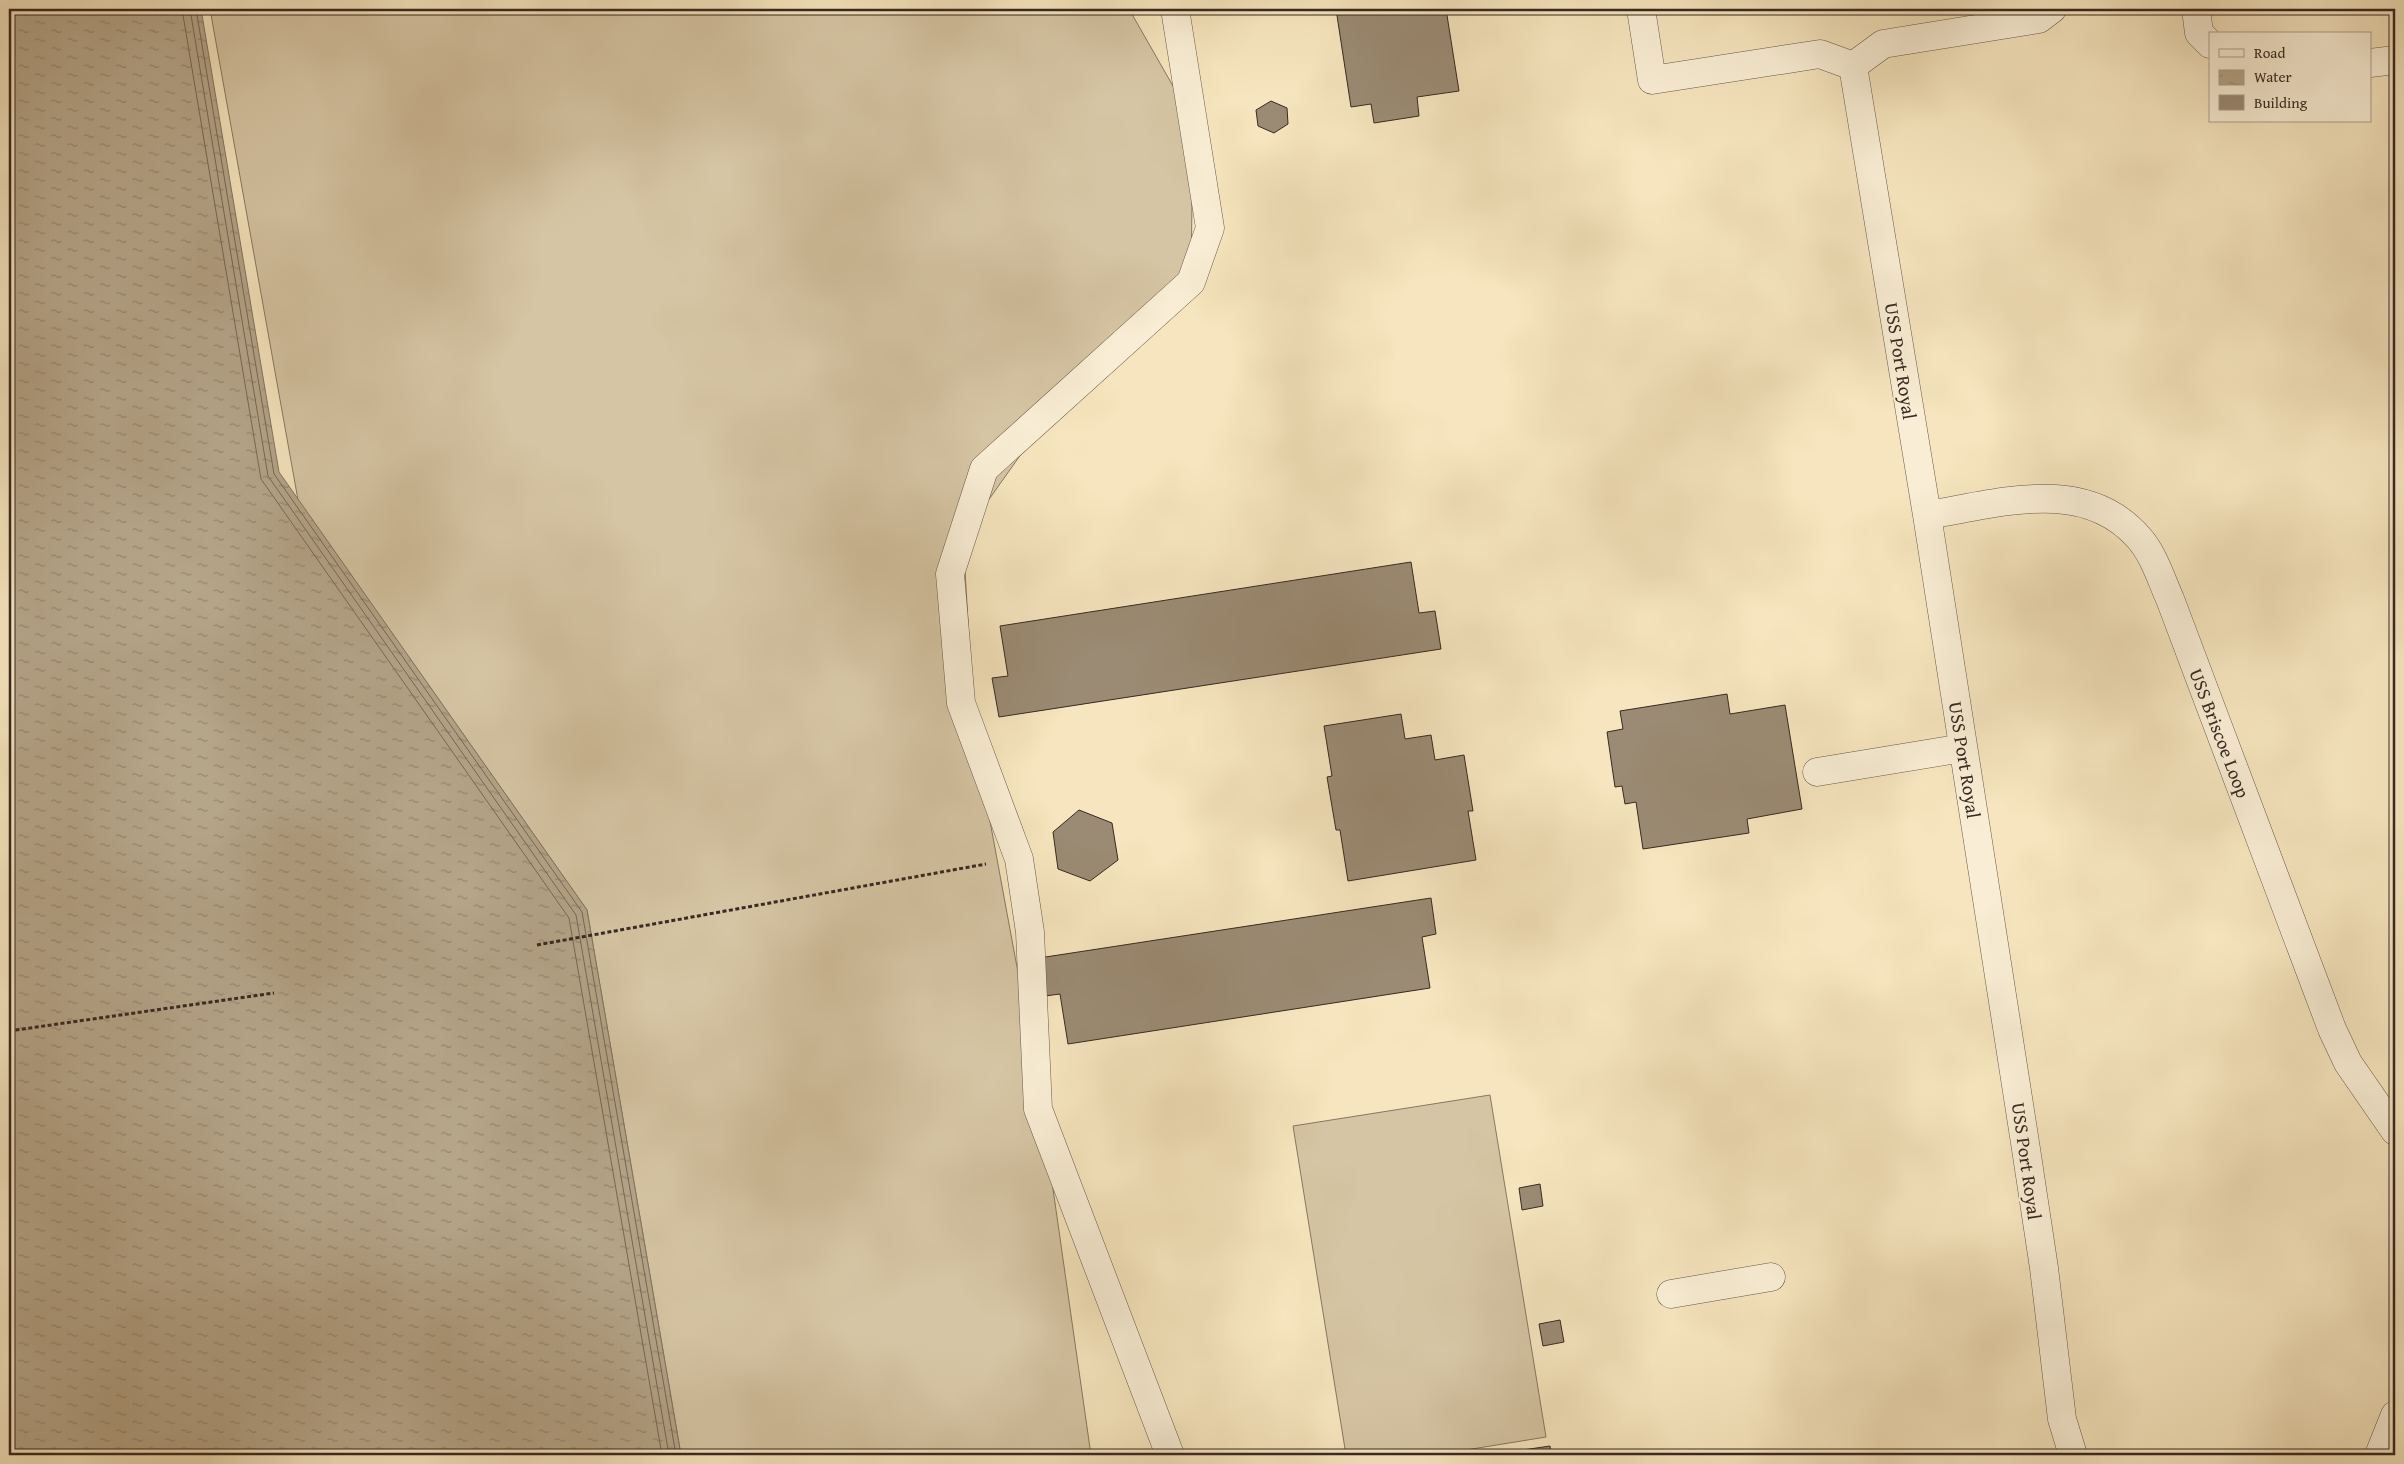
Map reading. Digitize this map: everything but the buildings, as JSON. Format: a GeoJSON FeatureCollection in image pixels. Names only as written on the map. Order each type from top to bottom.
{"type":"FeatureCollection","features":[{"type":"Feature","properties":{"kind":"street"},"geometry":{"type":"LineString","coordinates":[[1170,1455],[1038,1109],[1030,932],[1019,859],[961,703],[950,574],[984,470],[1191,282],[1210,228],[1176,9]]}},
{"type":"Feature","properties":{"kind":"street"},"geometry":{"type":"LineString","coordinates":[[1641,9],[1652,80],[1820,54],[1853,66],[1883,44],[2039,19],[2052,9]]}},
{"type":"Feature","properties":{"kind":"street"},"geometry":{"type":"LineString","coordinates":[[2196,9],[2199,33],[2209,43]]}},
{"type":"Feature","properties":{"kind":"street"},"geometry":{"type":"LineString","coordinates":[[2372,63],[2395,60]]}},
{"type":"Feature","properties":{"kind":"street","name":"USS Port Royal"},"geometry":{"type":"LineString","coordinates":[[1853,66],[1927,516],[2044,1268],[2062,1419],[2073,1455]]}},
{"type":"Feature","properties":{"kind":"street","name":"USS Briscoe Loop"},"geometry":{"type":"LineString","coordinates":[[1927,516],[2028,499],[2066,498],[2099,508],[2122,521],[2140,539],[2155,564],[2170,599],[2332,1029],[2348,1063],[2395,1131]]}},
{"type":"Feature","properties":{"kind":"street"},"geometry":{"type":"LineString","coordinates":[[1817,772],[1962,748]]}},
{"type":"Feature","properties":{"kind":"street"},"geometry":{"type":"LineString","coordinates":[[1671,1294],[1771,1277]]}},
{"type":"Feature","properties":{"kind":"street"},"geometry":{"type":"LineString","coordinates":[[2380,1455],[2395,1415]]}},
{"type":"Feature","properties":{"kind":"path"},"geometry":{"type":"LineString","coordinates":[[2393,9],[2391,20],[2395,27]]}},
{"type":"Feature","properties":{"kind":"path"},"geometry":{"type":"LineString","coordinates":[[537,944],[1019,859]]}},
{"type":"Feature","properties":{"kind":"path"},"geometry":{"type":"LineString","coordinates":[[9,1031],[274,993]]}},
{"type":"Feature","properties":{"kind":"shaded area"},"geometry":{"type":"Polygon","coordinates":[[[210,9],[1129,9],[1193,121],[1191,282],[1058,402],[963,536],[975,740],[1036,1070],[1091,1455],[681,1455],[587,910],[298,500],[210,9]]]}},
{"type":"Feature","properties":{"kind":"shaded area"},"geometry":{"type":"Polygon","coordinates":[[[1490,1095],[1546,1437],[1435,1455],[1346,1455],[1293,1126],[1490,1095]]]}},
{"type":"Feature","properties":{"kind":"water"},"geometry":{"type":"Polygon","coordinates":[[[9,9],[201,9],[279,472],[587,910],[681,1455],[9,1455],[9,9]]]}}]}
